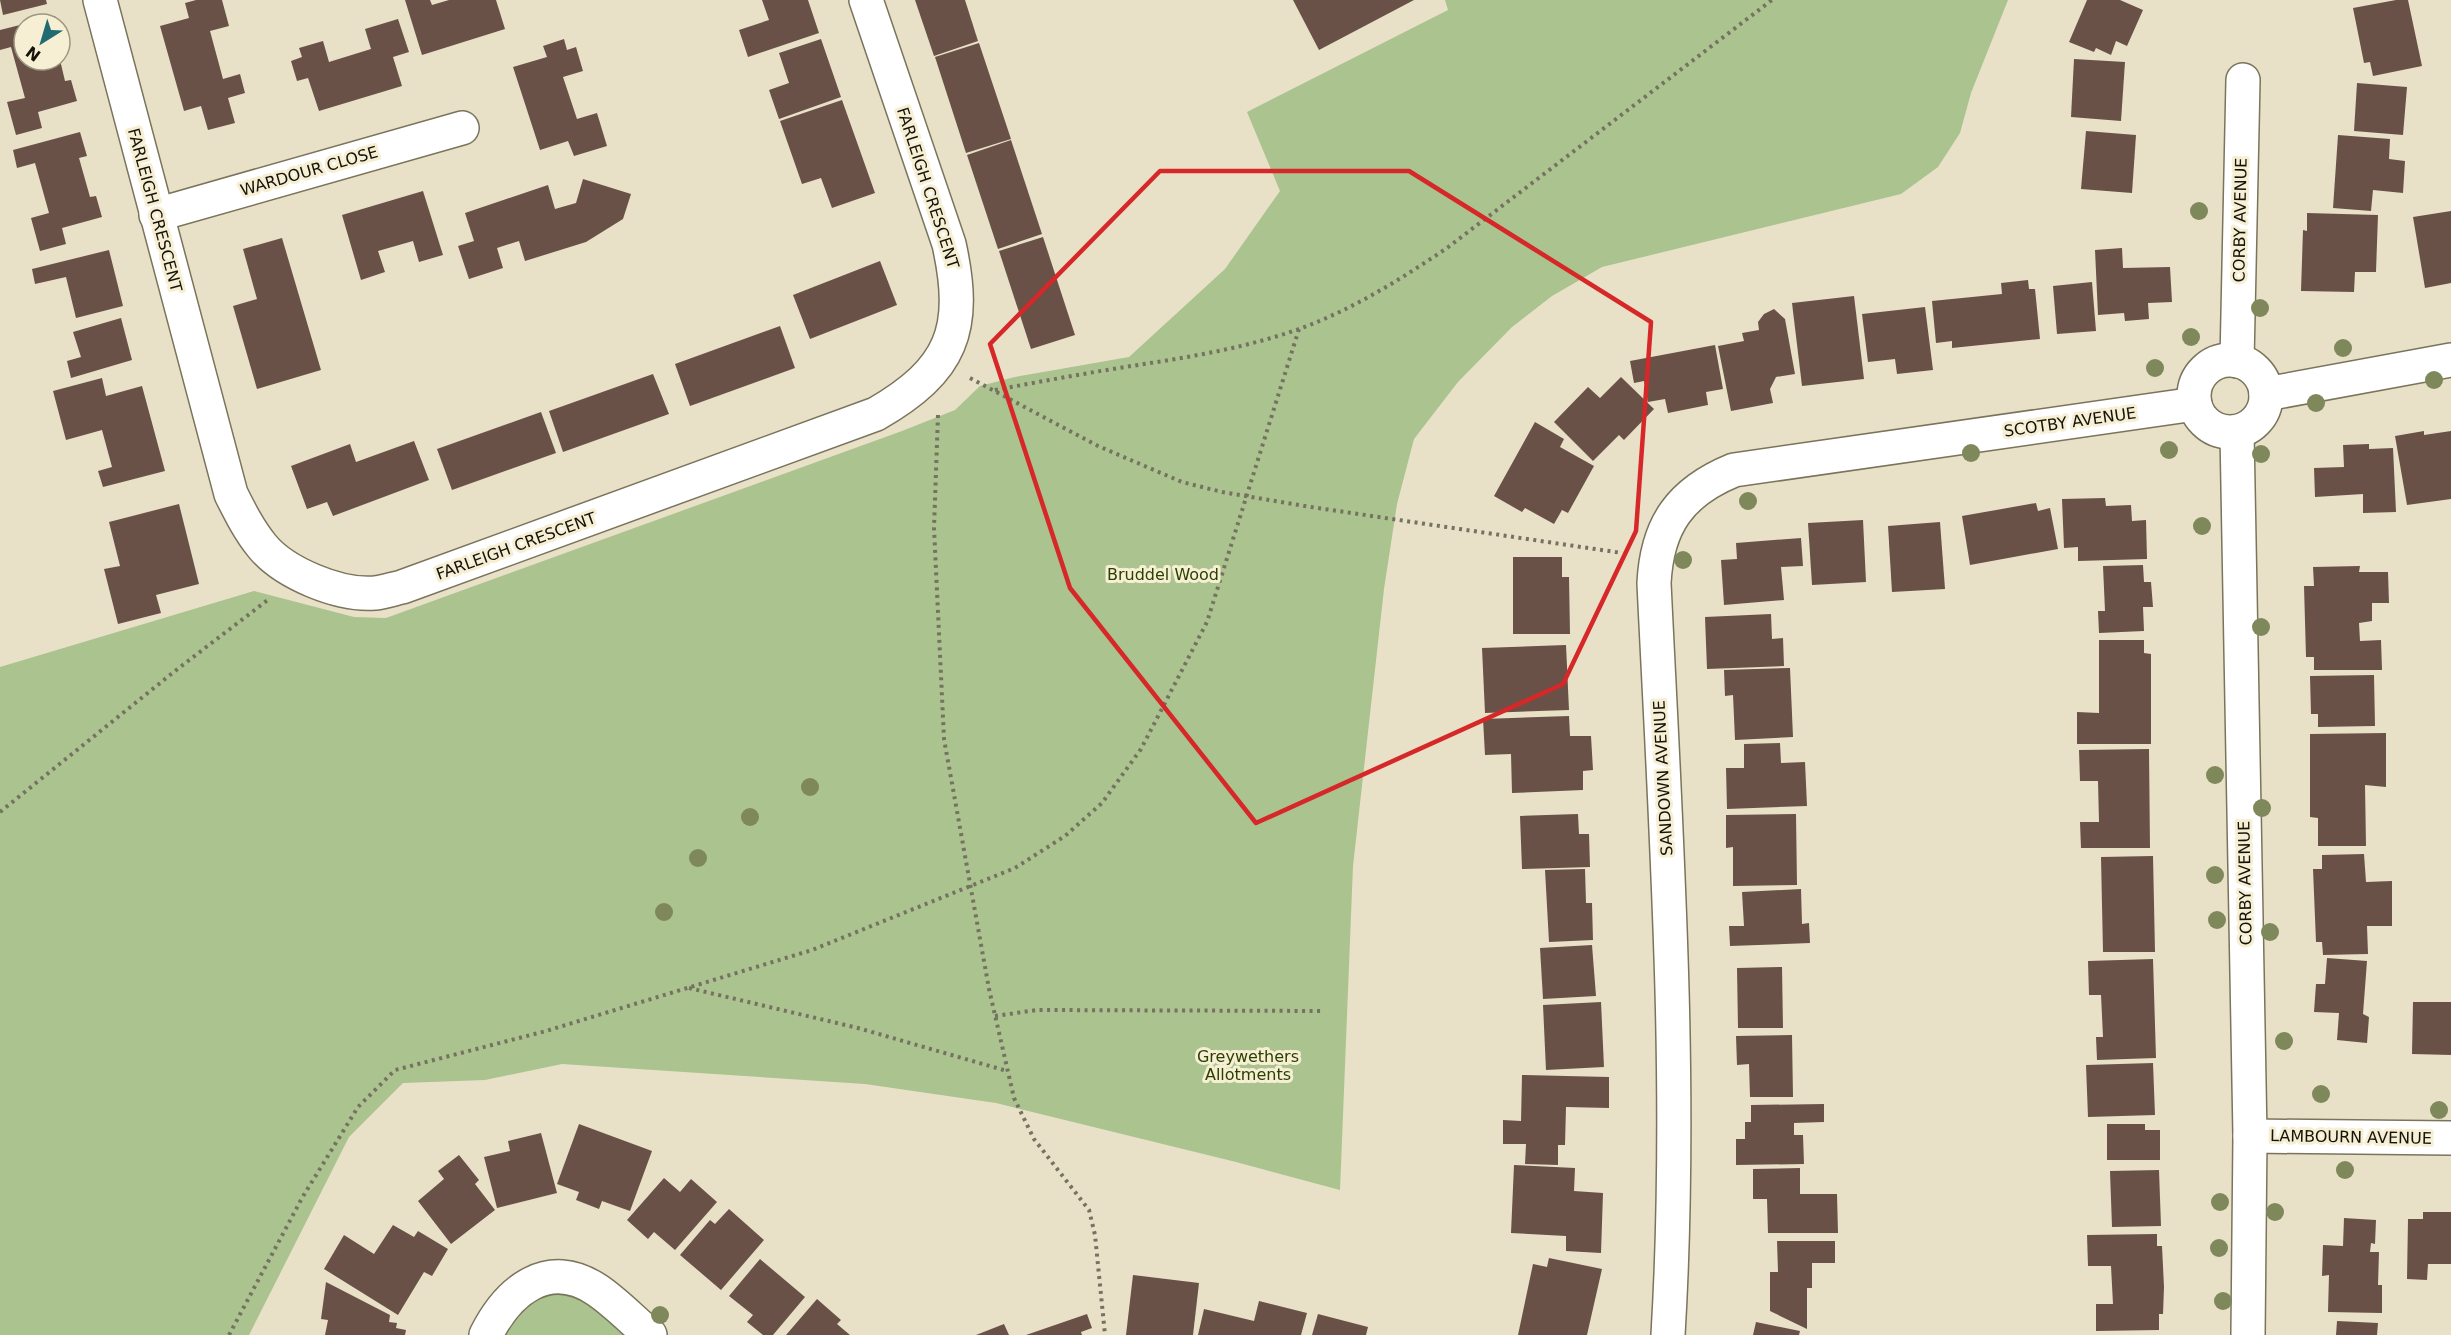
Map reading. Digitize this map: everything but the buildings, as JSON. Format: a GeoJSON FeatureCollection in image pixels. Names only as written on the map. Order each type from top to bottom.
{"type":"FeatureCollection","features":[{"type":"Feature","properties":{"kind":"street","name":"FARLEIGH CRESCENT"},"geometry":{"type":"LineString","coordinates":[[100,0],[231,494],[247,526],[263,548],[280,563],[301,575],[338,589],[374,593],[402,587],[876,414],[904,398],[942,360],[954,329],[958,304],[950,244],[866,0]]}},
{"type":"Feature","properties":{"kind":"street","name":"CORBY AVENUE"},"geometry":{"type":"LineString","coordinates":[[2237,361],[2243,80]]}},
{"type":"Feature","properties":{"kind":"street","name":"WARDOUR CLOSE"},"geometry":{"type":"LineString","coordinates":[[156,214],[462,128]]}},
{"type":"Feature","properties":{"kind":"street"},"geometry":{"type":"LineString","coordinates":[[2266,394],[2451,360]]}},
{"type":"Feature","properties":{"kind":"street"},"geometry":{"type":"LineString","coordinates":[[2237,361],[2257,372],[2264,382],[2265,407],[2259,419],[2249,428],[2236,432],[2223,432],[2210,426],[2200,417],[2194,404],[2195,386],[2204,371],[2219,362],[2237,361]]}},
{"type":"Feature","properties":{"kind":"street","name":"SCOTBY AVENUE"},"geometry":{"type":"LineString","coordinates":[[1945,439],[2194,404]]}},
{"type":"Feature","properties":{"kind":"street","name":"CORBY AVENUE"},"geometry":{"type":"LineString","coordinates":[[2236,432],[2250,1136],[2248,1335]]}},
{"type":"Feature","properties":{"kind":"street","name":"SANDOWN AVENUE"},"geometry":{"type":"LineString","coordinates":[[1668,1335],[1673,1215],[1672,1070],[1669,897],[1654,583],[1656,558],[1669,522],[1693,492],[1710,480],[1734,470],[1945,439]]}},
{"type":"Feature","properties":{"kind":"street","name":"LAMBOURN AVENUE"},"geometry":{"type":"LineString","coordinates":[[2250,1136],[2451,1138]]}},
{"type":"Feature","properties":{"kind":"street"},"geometry":{"type":"LineString","coordinates":[[486,1335],[504,1305],[516,1293],[540,1279],[553,1276],[582,1282],[597,1290],[650,1335]]}},
{"type":"Feature","properties":{"kind":"path"},"geometry":{"type":"LineString","coordinates":[[1656,558],[1222,492],[1172,477],[1098,446],[994,391],[1066,376],[1195,356],[1299,329],[1399,280],[1447,248],[1772,0]]}},
{"type":"Feature","properties":{"kind":"path"},"geometry":{"type":"LineString","coordinates":[[230,1335],[302,1198],[358,1107],[396,1070],[546,1031],[812,950],[1015,868],[1065,837],[1102,803],[1141,749],[1207,622],[1299,329]]}},
{"type":"Feature","properties":{"kind":"path"},"geometry":{"type":"LineString","coordinates":[[942,360],[935,459],[934,528],[944,740],[995,1016],[1014,1098],[1034,1139],[1089,1210],[1095,1235],[1105,1335]]}},
{"type":"Feature","properties":{"kind":"path"},"geometry":{"type":"LineString","coordinates":[[0,813],[175,671],[301,575]]}},
{"type":"Feature","properties":{"kind":"path"},"geometry":{"type":"LineString","coordinates":[[688,988],[858,1028],[1007,1071]]}},
{"type":"Feature","properties":{"kind":"path"},"geometry":{"type":"LineString","coordinates":[[995,1016],[1037,1010],[1323,1011]]}},
{"type":"Feature","properties":{"kind":"highlighted area"},"geometry":{"type":"Polygon","coordinates":[[[1160,171],[1409,171],[1651,322],[1636,531],[1563,684],[1256,823],[1070,588],[990,344],[1160,171]]]}},
{"type":"Feature","properties":{"kind":"green space"},"geometry":{"type":"Polygon","coordinates":[[[1445,0],[2008,0],[1971,93],[1960,133],[1938,167],[1901,194],[1602,267],[1552,296],[1512,327],[1458,382],[1414,439],[1397,504],[1384,589],[1353,866],[1340,1190],[996,1103],[865,1084],[562,1064],[485,1080],[403,1083],[349,1137],[249,1335],[0,1335],[0,667],[254,591],[354,617],[386,618],[902,431],[955,410],[980,386],[1015,377],[1129,357],[1225,269],[1280,191],[1247,112],[1448,10],[1445,0]]]}},
{"type":"Feature","properties":{"kind":"green space"},"geometry":{"type":"Polygon","coordinates":[[[552,1292],[581,1297],[624,1335],[500,1335],[529,1301],[552,1292]]]}},
{"type":"Feature","properties":{"kind":"park label","name":"Bruddel Wood"},"geometry":{"type":"Point","coordinates":[1163,574]}},
{"type":"Feature","properties":{"kind":"park label","name":"Greywethers Allotments"},"geometry":{"type":"Point","coordinates":[1248,1065]}}]}
